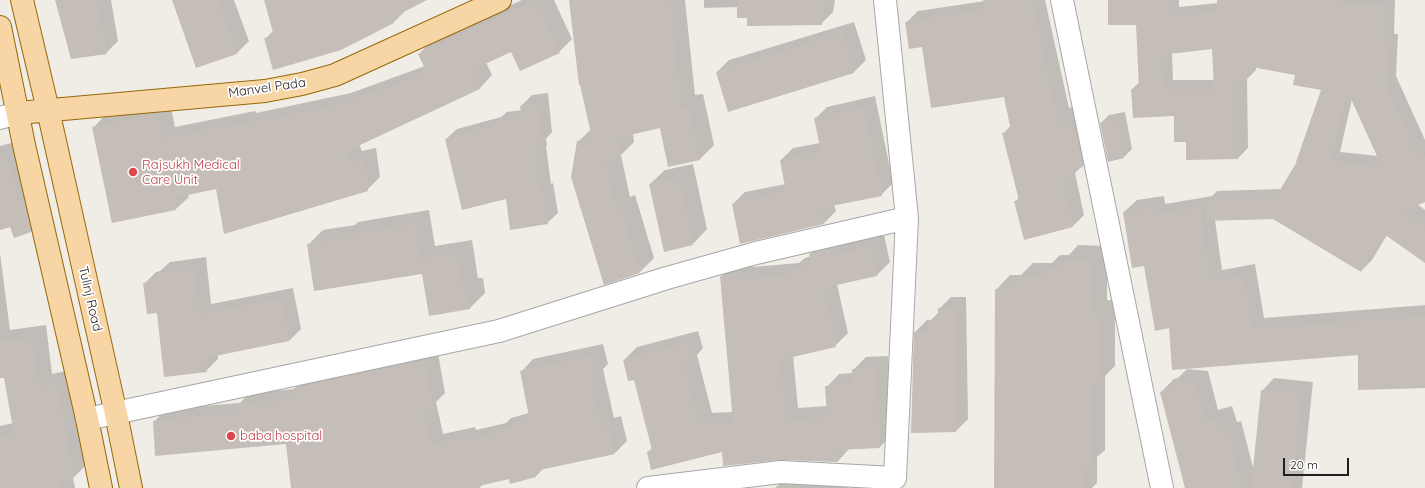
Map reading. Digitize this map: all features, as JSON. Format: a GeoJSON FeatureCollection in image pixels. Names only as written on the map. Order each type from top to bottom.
{"type":"FeatureCollection","features":[{"type":"Feature","properties":{"kind":"main road","name":"Tulinj Road"},"geometry":{"type":"LineString","coordinates":[[22,0],[116,414],[131,488]]}},
{"type":"Feature","properties":{"kind":"main road","name":"Manvel Pada"},"geometry":{"type":"LineString","coordinates":[[9,116],[48,110],[265,90],[302,84],[335,75],[500,0]]}},
{"type":"Feature","properties":{"kind":"main road"},"geometry":{"type":"LineString","coordinates":[[0,27],[9,116],[24,145],[87,420],[101,488]]}},
{"type":"Feature","properties":{"kind":"street"},"geometry":{"type":"LineString","coordinates":[[648,488],[781,472],[895,478],[907,218],[885,0]]}},
{"type":"Feature","properties":{"kind":"street"},"geometry":{"type":"LineString","coordinates":[[1062,0],[1162,488]]}},
{"type":"Feature","properties":{"kind":"street"},"geometry":{"type":"LineString","coordinates":[[87,420],[499,331],[666,278],[756,253],[907,218]]}},
{"type":"Feature","properties":{"kind":"building"},"geometry":{"type":"Polygon","coordinates":[[[55,0],[97,0],[107,54],[71,59],[55,0]]]}},
{"type":"Feature","properties":{"kind":"building"},"geometry":{"type":"Polygon","coordinates":[[[172,0],[218,0],[237,54],[196,68],[172,0]]]}},
{"type":"Feature","properties":{"kind":"building"},"geometry":{"type":"Polygon","coordinates":[[[264,0],[427,0],[392,18],[394,23],[341,50],[273,70],[264,38],[274,36],[264,0]]]}},
{"type":"Feature","properties":{"kind":"building"},"geometry":{"type":"Polygon","coordinates":[[[536,0],[560,53],[520,71],[511,52],[472,70],[480,89],[345,152],[349,163],[364,160],[368,191],[224,234],[216,189],[174,198],[176,210],[112,223],[92,127],[157,114],[162,139],[243,123],[243,125],[337,105],[427,73],[418,54],[536,0]]]}},
{"type":"Feature","properties":{"kind":"building"},"geometry":{"type":"Polygon","coordinates":[[[569,0],[670,0],[681,108],[689,108],[700,160],[668,167],[660,128],[617,138],[621,157],[605,160],[616,210],[621,209],[640,273],[604,285],[571,177],[577,141],[592,138],[579,85],[569,0]]]}},
{"type":"Feature","properties":{"kind":"building"},"geometry":{"type":"Polygon","coordinates":[[[737,0],[825,0],[822,25],[747,26],[747,18],[737,18],[737,0]]]}},
{"type":"Feature","properties":{"kind":"building"},"geometry":{"type":"Polygon","coordinates":[[[983,0],[1032,0],[1057,119],[1060,118],[1063,130],[1075,128],[1083,167],[1073,169],[1075,175],[1062,178],[1073,227],[1024,240],[1014,201],[1019,200],[1002,133],[1011,131],[1004,97],[931,108],[922,47],[909,49],[905,22],[986,10],[983,0]]]}},
{"type":"Feature","properties":{"kind":"building"},"geometry":{"type":"Polygon","coordinates":[[[1108,0],[1169,0],[1169,17],[1218,11],[1217,0],[1340,0],[1340,5],[1385,5],[1385,44],[1388,44],[1386,87],[1419,158],[1425,156],[1425,202],[1403,212],[1425,227],[1425,263],[1384,234],[1361,272],[1273,219],[1207,221],[1206,201],[1275,198],[1295,165],[1321,90],[1293,85],[1295,75],[1246,66],[1247,81],[1237,81],[1238,159],[1186,160],[1186,142],[1174,142],[1174,116],[1133,118],[1131,89],[1139,89],[1136,25],[1108,25],[1108,0]],[[1212,49],[1161,55],[1163,90],[1214,90],[1212,49]],[[1347,90],[1331,162],[1382,167],[1347,90]]]}},
{"type":"Feature","properties":{"kind":"building"},"geometry":{"type":"Polygon","coordinates":[[[842,33],[854,73],[728,112],[716,72],[842,33]]]}},
{"type":"Feature","properties":{"kind":"building"},"geometry":{"type":"Polygon","coordinates":[[[537,103],[542,144],[535,145],[537,157],[535,157],[540,194],[543,194],[548,224],[510,230],[506,199],[462,210],[445,139],[495,126],[495,122],[522,119],[520,106],[537,103]]]}},
{"type":"Feature","properties":{"kind":"building"},"geometry":{"type":"Polygon","coordinates":[[[864,108],[882,196],[821,208],[824,224],[740,244],[732,204],[786,192],[780,160],[821,152],[814,118],[864,108]]]}},
{"type":"Feature","properties":{"kind":"building"},"geometry":{"type":"Polygon","coordinates":[[[1117,120],[1124,158],[1108,162],[1100,123],[1117,120]]]}},
{"type":"Feature","properties":{"kind":"building"},"geometry":{"type":"Polygon","coordinates":[[[6,153],[19,202],[24,200],[31,232],[14,238],[10,227],[0,230],[0,154],[6,153]]]}},
{"type":"Feature","properties":{"kind":"building"},"geometry":{"type":"Polygon","coordinates":[[[679,178],[693,245],[664,252],[649,184],[679,178]]]}},
{"type":"Feature","properties":{"kind":"building"},"geometry":{"type":"Polygon","coordinates":[[[1151,208],[1153,215],[1200,208],[1210,282],[1243,276],[1252,330],[1425,316],[1425,388],[1358,390],[1358,355],[1172,370],[1169,328],[1155,331],[1144,266],[1132,268],[1123,212],[1151,208]]]}},
{"type":"Feature","properties":{"kind":"building"},"geometry":{"type":"Polygon","coordinates":[[[415,224],[420,260],[457,254],[463,293],[468,292],[470,309],[429,316],[422,274],[314,291],[307,244],[342,239],[342,236],[415,224]]]}},
{"type":"Feature","properties":{"kind":"building"},"geometry":{"type":"Polygon","coordinates":[[[871,247],[877,276],[823,288],[836,347],[780,360],[785,420],[827,418],[825,386],[852,384],[852,369],[875,368],[880,448],[837,450],[838,462],[780,460],[723,466],[722,452],[651,470],[647,452],[652,450],[634,380],[628,381],[623,360],[686,343],[691,362],[683,364],[699,425],[733,423],[720,276],[740,274],[740,279],[792,275],[791,270],[812,265],[809,254],[829,249],[831,256],[871,247]]]}},
{"type":"Feature","properties":{"kind":"building"},"geometry":{"type":"Polygon","coordinates":[[[1062,260],[1092,260],[1093,315],[1100,314],[1101,382],[1091,382],[1091,465],[1083,466],[1083,488],[994,488],[995,289],[1017,289],[1017,277],[1044,277],[1044,269],[1062,269],[1062,260]]]}},
{"type":"Feature","properties":{"kind":"building"},"geometry":{"type":"Polygon","coordinates":[[[194,269],[199,315],[281,299],[289,341],[205,358],[207,372],[164,377],[157,313],[147,314],[143,283],[158,281],[156,273],[194,269]]]}},
{"type":"Feature","properties":{"kind":"building"},"geometry":{"type":"Polygon","coordinates":[[[938,308],[955,308],[956,432],[911,433],[914,332],[930,331],[929,320],[938,320],[938,308]]]}},
{"type":"Feature","properties":{"kind":"building"},"geometry":{"type":"Polygon","coordinates":[[[33,338],[39,387],[57,383],[74,478],[58,481],[59,488],[0,488],[0,436],[14,434],[4,378],[0,378],[0,342],[33,338]]]}},
{"type":"Feature","properties":{"kind":"building"},"geometry":{"type":"Polygon","coordinates":[[[591,356],[595,378],[591,379],[601,429],[609,428],[615,454],[535,471],[536,477],[510,484],[509,479],[470,488],[291,488],[286,444],[155,456],[153,421],[237,414],[236,405],[296,400],[294,388],[424,360],[433,407],[423,409],[431,446],[463,439],[464,442],[498,433],[497,430],[530,422],[520,371],[591,356]]]}},
{"type":"Feature","properties":{"kind":"building"},"geometry":{"type":"Polygon","coordinates":[[[1173,381],[1195,384],[1205,422],[1220,419],[1224,434],[1228,433],[1242,488],[1185,488],[1160,392],[1174,388],[1173,381]]]}},
{"type":"Feature","properties":{"kind":"building"},"geometry":{"type":"Polygon","coordinates":[[[1261,390],[1301,394],[1291,488],[1251,488],[1261,390]]]}},
{"type":"Feature","properties":{"kind":"place","name":"Rajsukh Medical Care Unit"},"geometry":{"type":"Point","coordinates":[133,172]}},
{"type":"Feature","properties":{"kind":"place","name":"baba hospital"},"geometry":{"type":"Point","coordinates":[231,436]}}]}
